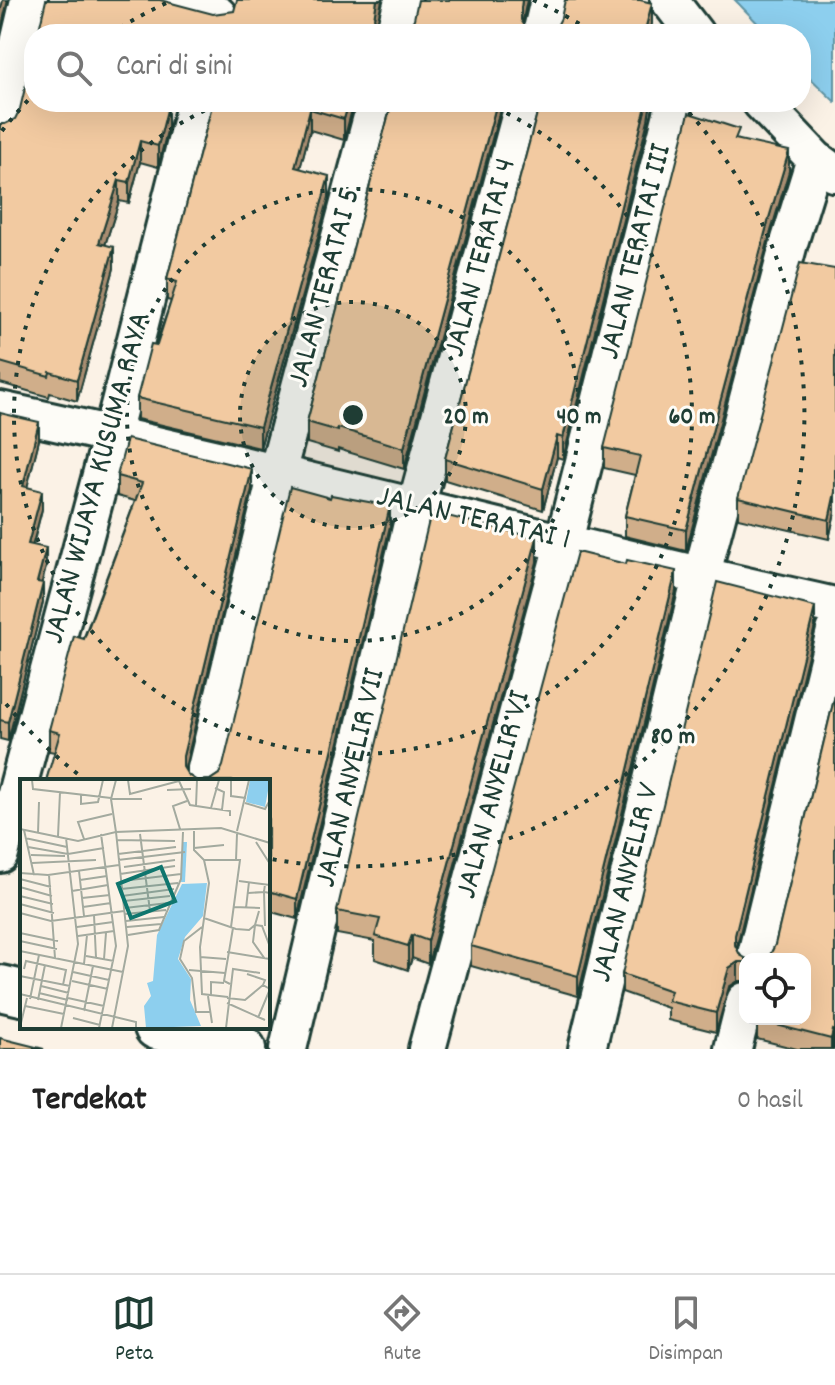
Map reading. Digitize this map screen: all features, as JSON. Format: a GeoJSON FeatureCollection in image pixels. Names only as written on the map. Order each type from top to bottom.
{"type":"FeatureCollection","features":[{"type":"Feature","properties":{"kind":"highway"},"geometry":{"type":"LineString","coordinates":[[0,988],[20,993]]}},
{"type":"Feature","properties":{"kind":"highway"},"geometry":{"type":"LineString","coordinates":[[165,1029],[243,1049]]}},
{"type":"Feature","properties":{"kind":"street"},"geometry":{"type":"LineString","coordinates":[[0,125],[29,0]]}},
{"type":"Feature","properties":{"kind":"street"},"geometry":{"type":"LineString","coordinates":[[163,0],[218,16]]}},
{"type":"Feature","properties":{"kind":"street"},"geometry":{"type":"LineString","coordinates":[[397,24],[403,0]]}},
{"type":"Feature","properties":{"kind":"street"},"geometry":{"type":"LineString","coordinates":[[543,24],[549,0]]}},
{"type":"Feature","properties":{"kind":"street"},"geometry":{"type":"LineString","coordinates":[[669,0],[687,24]]}},
{"type":"Feature","properties":{"kind":"street","name":"JALAN WIJAYA KUSUMA RAYA"},"geometry":{"type":"LineString","coordinates":[[0,854],[112,434],[193,112]]}},
{"type":"Feature","properties":{"kind":"street","name":"JALAN TERATAI 5"},"geometry":{"type":"LineString","coordinates":[[203,779],[277,473],[373,112]]}},
{"type":"Feature","properties":{"kind":"street","name":"JALAN TERATAI 4"},"geometry":{"type":"LineString","coordinates":[[416,507],[521,112]]}},
{"type":"Feature","properties":{"kind":"street","name":"JALAN TERATAI III"},"geometry":{"type":"LineString","coordinates":[[564,541],[672,112]]}},
{"type":"Feature","properties":{"kind":"street"},"geometry":{"type":"LineString","coordinates":[[771,112],[825,166]]}},
{"type":"Feature","properties":{"kind":"street","name":"JALAN ANYELIR V"},"geometry":{"type":"LineString","coordinates":[[587,1049],[701,577],[789,243],[825,166]]}},
{"type":"Feature","properties":{"kind":"street","name":"JALAN TERATAI 1"},"geometry":{"type":"LineString","coordinates":[[0,410],[835,606]]}},
{"type":"Feature","properties":{"kind":"street","name":"JALAN ANYELIR VII"},"geometry":{"type":"LineString","coordinates":[[288,1049],[416,507]]}},
{"type":"Feature","properties":{"kind":"street","name":"JALAN ANYELIR VI"},"geometry":{"type":"LineString","coordinates":[[427,1049],[564,541]]}},
{"type":"Feature","properties":{"kind":"street"},"geometry":{"type":"LineString","coordinates":[[756,953],[835,631]]}},
{"type":"Feature","properties":{"kind":"street"},"geometry":{"type":"LineString","coordinates":[[733,1049],[739,1025]]}},
{"type":"Feature","properties":{"kind":"water"},"geometry":{"type":"Polygon","coordinates":[[[735,0],[835,0],[835,102],[811,79],[811,24],[758,24],[735,0]]]}},
{"type":"Feature","properties":{"kind":"building"},"geometry":{"type":"Polygon","coordinates":[[[46,0],[160,0],[213,14],[234,11],[237,0],[377,0],[374,18],[378,24],[40,24],[46,0]]]}},
{"type":"Feature","properties":{"kind":"building"},"geometry":{"type":"Polygon","coordinates":[[[418,0],[522,0],[524,24],[411,24],[418,0]]]}},
{"type":"Feature","properties":{"kind":"building"},"geometry":{"type":"Polygon","coordinates":[[[565,0],[640,0],[652,3],[647,24],[558,24],[565,0]]]}},
{"type":"Feature","properties":{"kind":"building"},"geometry":{"type":"Polygon","coordinates":[[[24,92],[24,112],[166,112],[158,146],[140,141],[129,182],[119,180],[99,243],[114,247],[77,380],[50,372],[49,376],[0,362],[0,124],[15,119],[24,92]]]}},
{"type":"Feature","properties":{"kind":"building"},"geometry":{"type":"Polygon","coordinates":[[[210,112],[309,112],[295,167],[329,176],[260,427],[137,398],[151,344],[157,345],[177,282],[167,279],[210,112]]]}},
{"type":"Feature","properties":{"kind":"building"},"geometry":{"type":"Polygon","coordinates":[[[320,112],[346,112],[344,119],[320,112]]]}},
{"type":"Feature","properties":{"kind":"building"},"geometry":{"type":"Polygon","coordinates":[[[389,112],[494,112],[404,448],[307,422],[389,112]]]}},
{"type":"Feature","properties":{"kind":"building"},"geometry":{"type":"Polygon","coordinates":[[[537,112],[644,112],[563,438],[557,436],[543,489],[445,459],[537,112]]]}},
{"type":"Feature","properties":{"kind":"building"},"geometry":{"type":"Polygon","coordinates":[[[689,113],[739,129],[735,139],[789,151],[686,530],[625,516],[640,456],[604,448],[689,113]]]}},
{"type":"Feature","properties":{"kind":"building"},"geometry":{"type":"Polygon","coordinates":[[[800,263],[835,269],[835,492],[829,520],[738,498],[800,263]]]}},
{"type":"Feature","properties":{"kind":"building"},"geometry":{"type":"Polygon","coordinates":[[[0,413],[39,422],[23,486],[42,491],[28,544],[46,548],[37,582],[43,583],[8,722],[0,720],[0,413]]]}},
{"type":"Feature","properties":{"kind":"building"},"geometry":{"type":"Polygon","coordinates":[[[127,439],[252,469],[183,756],[183,767],[194,779],[47,779],[60,733],[49,730],[74,636],[84,639],[142,483],[117,476],[127,439]]]}},
{"type":"Feature","properties":{"kind":"building"},"geometry":{"type":"Polygon","coordinates":[[[290,487],[330,498],[331,495],[390,506],[297,899],[270,892],[270,779],[212,779],[223,766],[290,487]]]}},
{"type":"Feature","properties":{"kind":"building"},"geometry":{"type":"Polygon","coordinates":[[[431,512],[537,538],[428,941],[412,935],[408,946],[375,936],[380,919],[337,911],[431,512]]]}},
{"type":"Feature","properties":{"kind":"building"},"geometry":{"type":"Polygon","coordinates":[[[577,552],[626,564],[627,560],[676,571],[578,976],[471,946],[577,552]]]}},
{"type":"Feature","properties":{"kind":"building"},"geometry":{"type":"Polygon","coordinates":[[[717,582],[815,607],[735,935],[739,962],[729,968],[716,1013],[668,1001],[671,991],[622,974],[717,582]]]}},
{"type":"Feature","properties":{"kind":"building"},"geometry":{"type":"Polygon","coordinates":[[[835,695],[835,1031],[831,1039],[776,1025],[811,1025],[811,953],[771,953],[835,695]]]}},
{"type":"Feature","properties":{"kind":"building"},"geometry":{"type":"Polygon","coordinates":[[[0,1038],[44,1049],[0,1049],[0,1038]]]}}]}
